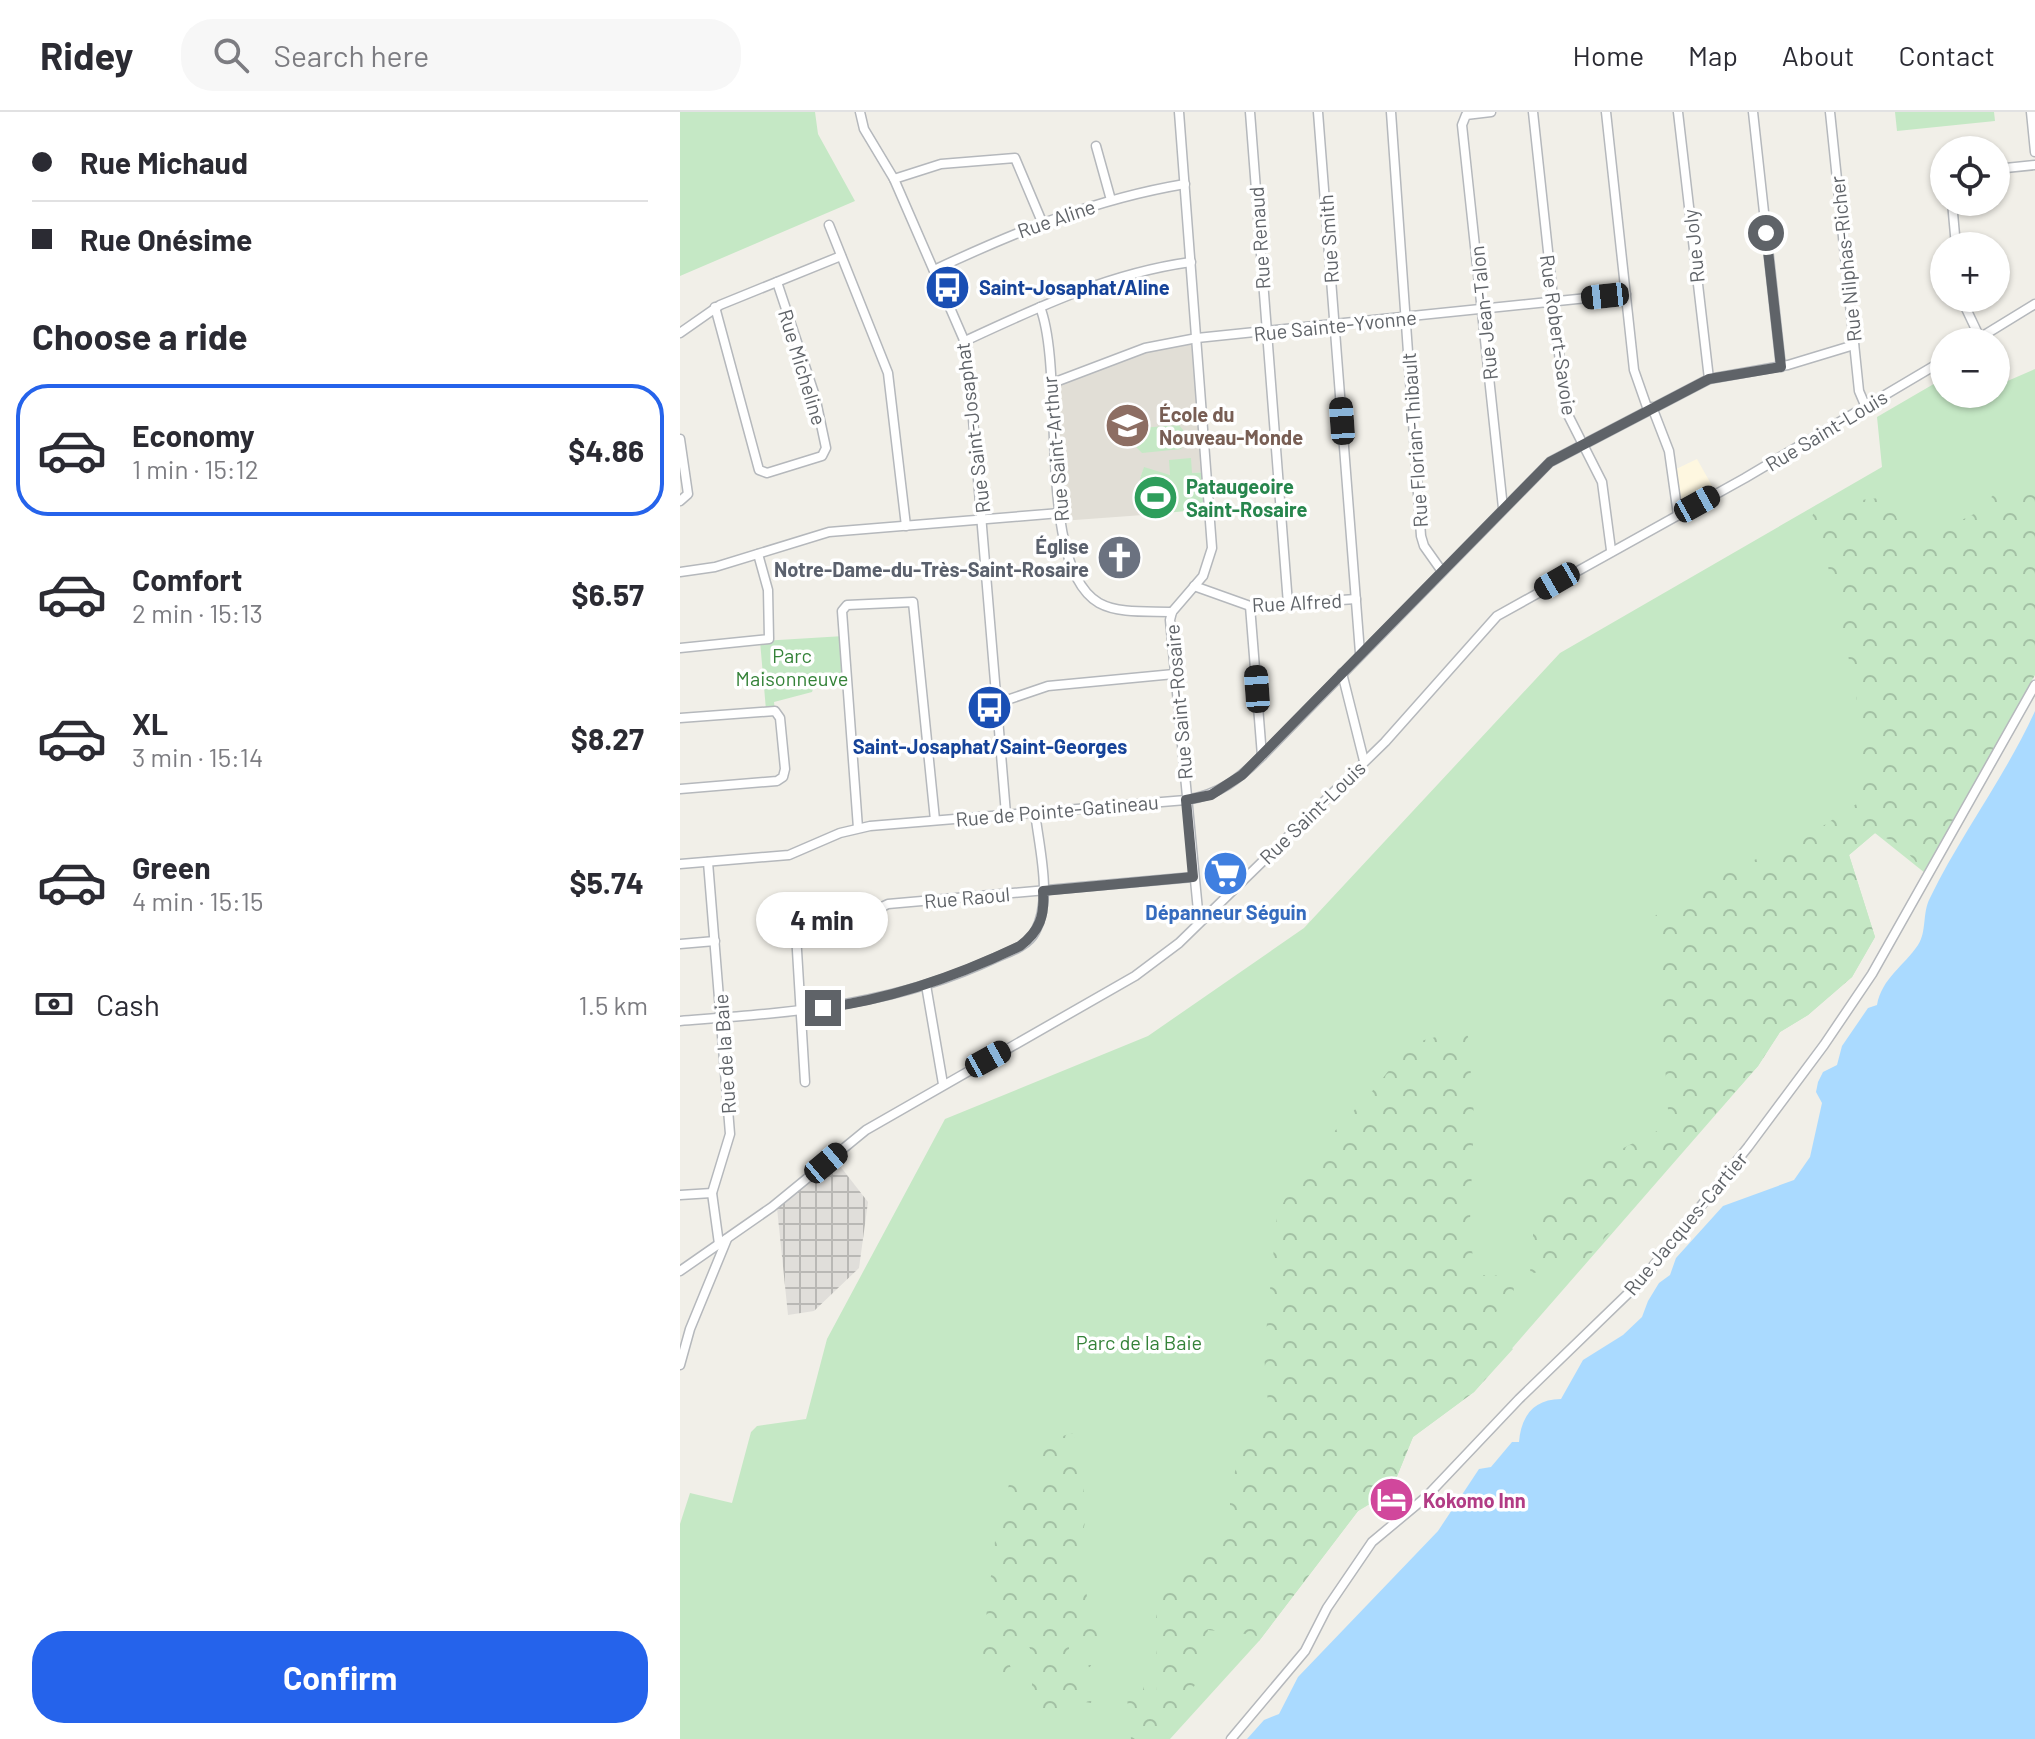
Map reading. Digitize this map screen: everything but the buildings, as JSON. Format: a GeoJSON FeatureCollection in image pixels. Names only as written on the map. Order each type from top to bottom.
{"type":"FeatureCollection","features":[{"type":"Feature","properties":{"kind":"street","name":"Rue Saint-Josaphat"},"geometry":{"type":"LineString","coordinates":[[860,112],[864,129],[894,179],[965,341],[983,519],[1006,814]]}},
{"type":"Feature","properties":{"kind":"street","name":"Rue Saint-Rosaire"},"geometry":{"type":"LineString","coordinates":[[1179,112],[1212,548],[1207,569],[1172,612],[1174,674],[1199,921]]}},
{"type":"Feature","properties":{"kind":"street","name":"Rue Renaud"},"geometry":{"type":"LineString","coordinates":[[1250,112],[1288,604]]}},
{"type":"Feature","properties":{"kind":"street","name":"Rue Smith"},"geometry":{"type":"LineString","coordinates":[[1318,112],[1360,653]]}},
{"type":"Feature","properties":{"kind":"street","name":"Rue Florian-Thibault"},"geometry":{"type":"LineString","coordinates":[[1391,112],[1421,536],[1424,546],[1441,570]]}},
{"type":"Feature","properties":{"kind":"street","name":"Rue Jean-Talon"},"geometry":{"type":"LineString","coordinates":[[1491,112],[1463,117],[1503,508]]}},
{"type":"Feature","properties":{"kind":"street","name":"Rue Robert-Savoie"},"geometry":{"type":"LineString","coordinates":[[1533,112],[1565,409],[1602,482],[1611,550]]}},
{"type":"Feature","properties":{"kind":"street"},"geometry":{"type":"LineString","coordinates":[[1606,112],[1634,370],[1669,451],[1678,515]]}},
{"type":"Feature","properties":{"kind":"street","name":"Rue Joly"},"geometry":{"type":"LineString","coordinates":[[1678,112],[1709,379]]}},
{"type":"Feature","properties":{"kind":"street"},"geometry":{"type":"LineString","coordinates":[[1753,112],[1781,367]]}},
{"type":"Feature","properties":{"kind":"street","name":"Rue Nilphas-Richer"},"geometry":{"type":"LineString","coordinates":[[1830,112],[1859,391],[1865,405]]}},
{"type":"Feature","properties":{"kind":"street"},"geometry":{"type":"LineString","coordinates":[[2031,112],[2035,152]]}},
{"type":"Feature","properties":{"kind":"street"},"geometry":{"type":"LineString","coordinates":[[1096,146],[1111,200]]}},
{"type":"Feature","properties":{"kind":"street"},"geometry":{"type":"LineString","coordinates":[[894,179],[941,164],[1015,158],[1042,222]]}},
{"type":"Feature","properties":{"kind":"street"},"geometry":{"type":"LineString","coordinates":[[2010,168],[2035,165]]}},
{"type":"Feature","properties":{"kind":"street","name":"Rue Aline"},"geometry":{"type":"LineString","coordinates":[[934,270],[1042,222],[1111,200],[1185,184]]}},
{"type":"Feature","properties":{"kind":"street"},"geometry":{"type":"LineString","coordinates":[[829,225],[888,373],[906,526]]}},
{"type":"Feature","properties":{"kind":"street"},"geometry":{"type":"LineString","coordinates":[[680,333],[715,307],[841,256]]}},
{"type":"Feature","properties":{"kind":"street"},"geometry":{"type":"LineString","coordinates":[[965,341],[1040,307],[1129,274],[1191,262]]}},
{"type":"Feature","properties":{"kind":"street","name":"Rue Micheline"},"geometry":{"type":"LineString","coordinates":[[715,307],[759,470],[767,473],[822,456],[826,448],[815,396],[777,282]]}},
{"type":"Feature","properties":{"kind":"street","name":"Rue Sainte-Yvonne"},"geometry":{"type":"LineString","coordinates":[[1050,384],[1145,348],[1197,338],[1626,294]]}},
{"type":"Feature","properties":{"kind":"street"},"geometry":{"type":"LineString","coordinates":[[1996,328],[2035,304]]}},
{"type":"Feature","properties":{"kind":"street","name":"Rue Saint-Arthur"},"geometry":{"type":"LineString","coordinates":[[1040,307],[1050,384],[1060,513],[1070,563],[1080,584],[1094,599],[1119,609],[1172,612]]}},
{"type":"Feature","properties":{"kind":"street","name":"Rue de Pointe-Gatineau"},"geometry":{"type":"LineString","coordinates":[[680,864],[789,855],[858,828],[1186,800],[1211,795],[1228,786],[1262,756],[1550,462],[1709,379],[1781,367],[1854,345]]}},
{"type":"Feature","properties":{"kind":"street","name":"Rue Saint-Louis"},"geometry":{"type":"LineString","coordinates":[[680,1271],[724,1241],[866,1130],[1135,976],[1179,943],[1423,702],[1497,616],[1930,368]]}},
{"type":"Feature","properties":{"kind":"street"},"geometry":{"type":"LineString","coordinates":[[680,439],[688,494],[680,501]]}},
{"type":"Feature","properties":{"kind":"street"},"geometry":{"type":"LineString","coordinates":[[680,572],[715,567],[823,533],[1060,513]]}},
{"type":"Feature","properties":{"kind":"street"},"geometry":{"type":"LineString","coordinates":[[680,648],[769,639],[768,590],[758,554]]}},
{"type":"Feature","properties":{"kind":"street","name":"Rue Alfred"},"geometry":{"type":"LineString","coordinates":[[1194,586],[1250,606],[1356,599]]}},
{"type":"Feature","properties":{"kind":"street"},"geometry":{"type":"LineString","coordinates":[[858,828],[842,611],[847,605],[913,602],[935,820]]}},
{"type":"Feature","properties":{"kind":"street"},"geometry":{"type":"LineString","coordinates":[[1250,606],[1262,756]]}},
{"type":"Feature","properties":{"kind":"street"},"geometry":{"type":"LineString","coordinates":[[1342,673],[1364,761]]}},
{"type":"Feature","properties":{"kind":"street"},"geometry":{"type":"LineString","coordinates":[[998,703],[1048,686],[1174,674]]}},
{"type":"Feature","properties":{"kind":"street","name":"Rue Jacques-Cartier"},"geometry":{"type":"LineString","coordinates":[[1231,1739],[1305,1651],[1327,1608],[1372,1542],[1426,1497],[1519,1399],[1642,1280],[1757,1136],[1872,974],[2035,685]]}},
{"type":"Feature","properties":{"kind":"street"},"geometry":{"type":"LineString","coordinates":[[680,718],[775,711],[780,718],[785,769],[783,777],[777,781],[680,789]]}},
{"type":"Feature","properties":{"kind":"street"},"geometry":{"type":"LineString","coordinates":[[680,1021],[869,1002],[977,966],[1034,936],[1044,910],[1035,812]]}},
{"type":"Feature","properties":{"kind":"street","name":"Rue de la Baie"},"geometry":{"type":"LineString","coordinates":[[708,862],[730,1134],[712,1193],[724,1241]]}},
{"type":"Feature","properties":{"kind":"street","name":"Rue Raoul"},"geometry":{"type":"LineString","coordinates":[[800,1011],[796,934],[836,929],[888,904],[1193,877]]}},
{"type":"Feature","properties":{"kind":"street"},"geometry":{"type":"LineString","coordinates":[[680,944],[715,941]]}},
{"type":"Feature","properties":{"kind":"street"},"geometry":{"type":"LineString","coordinates":[[926,985],[943,1084]]}},
{"type":"Feature","properties":{"kind":"street"},"geometry":{"type":"LineString","coordinates":[[800,1011],[805,1082]]}},
{"type":"Feature","properties":{"kind":"street"},"geometry":{"type":"LineString","coordinates":[[680,1195],[712,1193]]}},
{"type":"Feature","properties":{"kind":"street"},"geometry":{"type":"LineString","coordinates":[[680,1365],[724,1241]]}},
{"type":"Feature","properties":{"kind":"shaded area","name":"École du Nouveau-Monde"},"geometry":{"type":"Polygon","coordinates":[[[1197,338],[1207,472],[1166,475],[1144,468],[1140,478],[1143,515],[1061,521],[1050,384],[1145,348],[1197,338]]]}},
{"type":"Feature","properties":{"kind":"shaded area"},"geometry":{"type":"Polygon","coordinates":[[[1697,459],[1716,493],[1678,515],[1672,471],[1697,459]]]}},
{"type":"Feature","properties":{"kind":"shaded area"},"geometry":{"type":"Polygon","coordinates":[[[833,1157],[868,1202],[859,1268],[814,1311],[788,1315],[777,1208],[833,1157]]]}},
{"type":"Feature","properties":{"kind":"green space"},"geometry":{"type":"Polygon","coordinates":[[[680,112],[815,112],[818,134],[855,201],[680,276],[680,112]]]}},
{"type":"Feature","properties":{"kind":"green space"},"geometry":{"type":"Polygon","coordinates":[[[1895,112],[1994,112],[1995,121],[1897,131],[1895,112]]]}},
{"type":"Feature","properties":{"kind":"green space","name":"Parc de la Baie"},"geometry":{"type":"Polygon","coordinates":[[[2035,369],[2035,662],[1994,750],[1925,873],[1875,833],[1849,855],[1875,937],[1852,977],[1808,1015],[1780,1032],[1758,1066],[1474,1392],[1413,1437],[1391,1491],[1358,1511],[1259,1641],[1170,1739],[680,1739],[680,1524],[690,1493],[732,1503],[751,1432],[757,1426],[806,1419],[827,1339],[945,1119],[1148,1036],[1304,928],[1560,653],[1882,467],[1877,417],[1930,386],[1930,408],[2010,408],[2010,380],[2035,369]]]}},
{"type":"Feature","properties":{"kind":"green space"},"geometry":{"type":"Polygon","coordinates":[[[1179,425],[1188,436],[1181,449],[1142,453],[1134,445],[1134,435],[1140,428],[1179,425]]]}},
{"type":"Feature","properties":{"kind":"green space"},"geometry":{"type":"Polygon","coordinates":[[[1191,458],[1192,473],[1207,472],[1209,509],[1143,515],[1140,478],[1144,467],[1170,475],[1169,460],[1191,458]]]}},
{"type":"Feature","properties":{"kind":"green space"},"geometry":{"type":"Polygon","coordinates":[[[1998,490],[2035,490],[2035,675],[1929,865],[1922,869],[1901,845],[1875,833],[1849,855],[1875,937],[1852,977],[1808,1015],[1780,1032],[1758,1066],[1585,1260],[1530,1274],[1534,1222],[1582,1169],[1669,1125],[1655,916],[1706,880],[1800,841],[1861,801],[1862,726],[1825,554],[1808,529],[1816,505],[1888,497],[1900,526],[1935,533],[1976,513],[1998,490]]]}},
{"type":"Feature","properties":{"kind":"green space","name":"Parc Maisonneuve"},"geometry":{"type":"Polygon","coordinates":[[[844,636],[848,685],[814,686],[812,692],[774,702],[775,711],[766,710],[760,641],[844,636]]]}},
{"type":"Feature","properties":{"kind":"green space"},"geometry":{"type":"Polygon","coordinates":[[[1459,1031],[1468,1036],[1474,1116],[1470,1221],[1474,1275],[1513,1276],[1514,1294],[1495,1313],[1500,1336],[1513,1349],[1474,1392],[1413,1437],[1391,1491],[1358,1511],[1259,1641],[1255,1635],[1208,1630],[1196,1683],[1163,1739],[1131,1739],[1125,1677],[1141,1678],[1149,1708],[1157,1704],[1156,1598],[1164,1583],[1191,1564],[1230,1522],[1230,1485],[1244,1447],[1270,1428],[1264,1355],[1277,1215],[1301,1167],[1376,1087],[1409,1044],[1459,1031]]]}},
{"type":"Feature","properties":{"kind":"green space"},"geometry":{"type":"Polygon","coordinates":[[[1072,1433],[1080,1449],[1086,1518],[1078,1554],[1088,1601],[1099,1611],[1099,1655],[1089,1668],[1078,1619],[1067,1623],[1070,1661],[1077,1682],[1095,1682],[1091,1703],[1074,1700],[1067,1687],[1058,1712],[1046,1714],[1032,1700],[1032,1652],[1027,1643],[1016,1645],[1008,1661],[1020,1689],[1017,1691],[1011,1689],[982,1652],[995,1541],[1010,1480],[1024,1474],[1048,1476],[1048,1461],[1034,1459],[1036,1445],[1072,1433]]]}},
{"type":"Feature","properties":{"kind":"water"},"geometry":{"type":"Polygon","coordinates":[[[2035,711],[2035,1739],[1247,1739],[1264,1720],[1279,1714],[1298,1677],[1438,1531],[1479,1469],[1491,1467],[1512,1442],[1519,1442],[1522,1425],[1530,1411],[1543,1402],[1561,1399],[1583,1360],[1623,1335],[1642,1317],[1659,1283],[1670,1275],[1676,1258],[1723,1206],[1794,1180],[1810,1157],[1822,1103],[1816,1092],[1823,1072],[1837,1065],[1842,1046],[1868,1008],[1877,1005],[1888,980],[1918,945],[1930,898],[2035,711]]]}},
{"type":"Feature","properties":{"kind":"place","name":"Saint-Josaphat/Aline"},"geometry":{"type":"Point","coordinates":[948,287]}},
{"type":"Feature","properties":{"kind":"place","name":"École du Nouveau-Monde"},"geometry":{"type":"Point","coordinates":[1128,426]}},
{"type":"Feature","properties":{"kind":"place","name":"Pataugeoire Saint-Rosaire"},"geometry":{"type":"Point","coordinates":[1155,497]}},
{"type":"Feature","properties":{"kind":"place","name":"Église Notre-Dame-du-Très-Saint-Rosaire"},"geometry":{"type":"Point","coordinates":[1120,558]}},
{"type":"Feature","properties":{"kind":"place","name":"Saint-Josaphat/Saint-Georges"},"geometry":{"type":"Point","coordinates":[990,707]}},
{"type":"Feature","properties":{"kind":"place","name":"Dépanneur Séguin"},"geometry":{"type":"Point","coordinates":[1226,873]}},
{"type":"Feature","properties":{"kind":"place","name":"Kokomo Inn"},"geometry":{"type":"Point","coordinates":[1392,1500]}},
{"type":"Feature","properties":{"kind":"route"},"geometry":{"type":"LineString","coordinates":[[823,1008],[869,1002],[926,985],[1020,946],[1034,936],[1040,922],[1044,910],[1043,891],[1193,877],[1186,800],[1211,795],[1242,775],[1544,467],[1582,444],[1709,379],[1781,367],[1766,233]]}}]}
